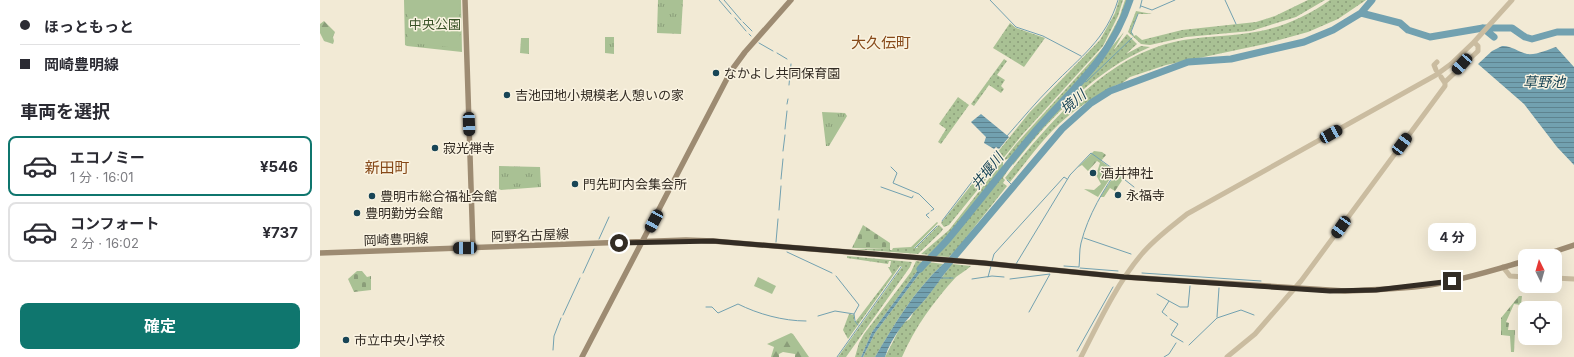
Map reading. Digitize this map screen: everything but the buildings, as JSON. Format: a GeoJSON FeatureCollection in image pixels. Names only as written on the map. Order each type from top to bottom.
{"type":"FeatureCollection","features":[{"type":"Feature","properties":{"kind":"main road","name":"阿野名古屋線"},"geometry":{"type":"LineString","coordinates":[[465,0],[473,248],[642,242]]}},
{"type":"Feature","properties":{"kind":"main road"},"geometry":{"type":"LineString","coordinates":[[582,357],[731,71],[745,52],[791,0]]}},
{"type":"Feature","properties":{"kind":"main road"},"geometry":{"type":"LineString","coordinates":[[642,242],[713,241],[974,262],[1124,277],[1345,291],[1408,288],[1458,280],[1518,263]]}},
{"type":"Feature","properties":{"kind":"main road"},"geometry":{"type":"LineString","coordinates":[[1562,249],[1574,245]]}},
{"type":"Feature","properties":{"kind":"main road","name":"岡崎豊明線"},"geometry":{"type":"LineString","coordinates":[[320,252],[473,248]]}},
{"type":"Feature","properties":{"kind":"street"},"geometry":{"type":"LineString","coordinates":[[1081,357],[1124,277],[1156,239],[1187,214],[1436,75],[1474,42],[1512,0]]}},
{"type":"Feature","properties":{"kind":"street"},"geometry":{"type":"LineString","coordinates":[[1227,357],[1254,334],[1295,288],[1445,86],[1445,82],[1478,51],[1478,46],[1474,42]]}},
{"type":"Feature","properties":{"kind":"street"},"geometry":{"type":"LineString","coordinates":[[1436,70],[1434,65],[1437,62]]}},
{"type":"Feature","properties":{"kind":"street"},"geometry":{"type":"LineString","coordinates":[[1441,77],[1445,82]]}},
{"type":"Feature","properties":{"kind":"street"},"geometry":{"type":"LineString","coordinates":[[1503,268],[1510,276],[1518,277]]}},
{"type":"Feature","properties":{"kind":"street"},"geometry":{"type":"LineString","coordinates":[[1562,278],[1574,279]]}},
{"type":"Feature","properties":{"kind":"green space","name":"中央公園"},"geometry":{"type":"Polygon","coordinates":[[[404,0],[461,0],[462,52],[405,45],[404,0]]]}},
{"type":"Feature","properties":{"kind":"green space","name":"中央公園"},"geometry":{"type":"Polygon","coordinates":[[[408,0],[459,0],[460,40],[457,40],[457,48],[412,43],[408,40],[408,0]]]}},
{"type":"Feature","properties":{"kind":"green space"},"geometry":{"type":"Polygon","coordinates":[[[658,0],[683,0],[681,34],[657,33],[658,0]]]}},
{"type":"Feature","properties":{"kind":"green space"},"geometry":{"type":"Polygon","coordinates":[[[1119,0],[1123,0],[1118,16],[1103,46],[1022,135],[949,225],[944,227],[941,223],[1029,113],[1100,40],[1115,13],[1119,0]]]}},
{"type":"Feature","properties":{"kind":"green space"},"geometry":{"type":"Polygon","coordinates":[[[1125,0],[1128,0],[1118,29],[1100,56],[1011,157],[1003,161],[1003,167],[951,233],[930,255],[921,254],[949,230],[1016,144],[1103,48],[1119,18],[1125,0]]]}},
{"type":"Feature","properties":{"kind":"green space"},"geometry":{"type":"Polygon","coordinates":[[[1308,0],[1325,0],[1296,17],[1251,31],[1186,37],[1150,45],[1141,44],[1128,32],[1136,11],[1152,14],[1138,14],[1131,31],[1134,36],[1136,35],[1142,40],[1182,30],[1256,22],[1275,16],[1308,0]]]}},
{"type":"Feature","properties":{"kind":"green space"},"geometry":{"type":"Polygon","coordinates":[[[1330,0],[1366,0],[1338,19],[1308,32],[1265,44],[1166,65],[1130,77],[1121,84],[1103,92],[1073,112],[1044,140],[1010,182],[1005,178],[1039,136],[1079,96],[1124,62],[1149,50],[1174,42],[1271,29],[1302,17],[1330,0]]]}},
{"type":"Feature","properties":{"kind":"green space"},"geometry":{"type":"Polygon","coordinates":[[[324,21],[335,32],[333,44],[324,41],[320,33],[320,24],[324,21]]]}},
{"type":"Feature","properties":{"kind":"green space"},"geometry":{"type":"Polygon","coordinates":[[[1010,23],[1016,28],[1045,38],[1024,67],[993,48],[1010,23]]]}},
{"type":"Feature","properties":{"kind":"green space"},"geometry":{"type":"Polygon","coordinates":[[[1124,32],[1113,51],[1127,34],[1137,44],[1126,54],[1141,46],[1150,47],[1110,69],[1074,97],[1042,130],[1013,165],[1013,159],[1070,97],[1124,32]]]}},
{"type":"Feature","properties":{"kind":"green space"},"geometry":{"type":"Polygon","coordinates":[[[605,37],[614,37],[614,54],[605,53],[605,37]]]}},
{"type":"Feature","properties":{"kind":"green space"},"geometry":{"type":"Polygon","coordinates":[[[521,38],[529,38],[529,54],[520,53],[521,38]]]}},
{"type":"Feature","properties":{"kind":"green space"},"geometry":{"type":"Polygon","coordinates":[[[1004,59],[1007,61],[997,75],[1005,80],[1001,86],[1004,89],[1001,93],[989,85],[974,106],[971,104],[1004,59]]]}},
{"type":"Feature","properties":{"kind":"green space"},"geometry":{"type":"Polygon","coordinates":[[[958,97],[969,105],[941,144],[938,142],[946,129],[939,124],[958,97]]]}},
{"type":"Feature","properties":{"kind":"green space"},"geometry":{"type":"Polygon","coordinates":[[[822,112],[845,113],[847,116],[829,146],[826,146],[822,112]]]}},
{"type":"Feature","properties":{"kind":"green space"},"geometry":{"type":"Polygon","coordinates":[[[1094,151],[1102,152],[1106,155],[1101,161],[1115,171],[1098,197],[1084,189],[1094,190],[1101,184],[1096,175],[1100,163],[1097,161],[1088,171],[1082,165],[1077,168],[1094,151]]]}},
{"type":"Feature","properties":{"kind":"green space"},"geometry":{"type":"Polygon","coordinates":[[[499,166],[540,167],[541,187],[499,189],[499,166]]]}},
{"type":"Feature","properties":{"kind":"green space"},"geometry":{"type":"Polygon","coordinates":[[[1010,167],[1003,178],[1005,180],[1003,183],[1007,186],[957,249],[949,257],[933,256],[951,238],[1005,169],[1010,167]]]}},
{"type":"Feature","properties":{"kind":"green space"},"geometry":{"type":"Polygon","coordinates":[[[1116,173],[1123,179],[1115,191],[1110,188],[1104,197],[1100,197],[1116,173]]]}},
{"type":"Feature","properties":{"kind":"green space"},"geometry":{"type":"Polygon","coordinates":[[[937,222],[938,223],[914,248],[918,248],[917,247],[939,225],[943,229],[918,254],[852,249],[890,248],[890,250],[892,250],[893,248],[911,247],[937,222]]]}},
{"type":"Feature","properties":{"kind":"green space"},"geometry":{"type":"Polygon","coordinates":[[[863,225],[890,243],[890,248],[852,248],[863,225]]]}},
{"type":"Feature","properties":{"kind":"green space"},"geometry":{"type":"Polygon","coordinates":[[[847,256],[912,262],[910,267],[846,357],[838,357],[902,267],[900,266],[848,339],[843,330],[849,314],[854,315],[854,321],[856,321],[892,274],[888,267],[890,267],[891,261],[889,261],[888,264],[847,258],[847,256]]]}},
{"type":"Feature","properties":{"kind":"green space"},"geometry":{"type":"Polygon","coordinates":[[[916,261],[924,262],[872,332],[861,357],[855,357],[859,343],[864,334],[911,272],[916,261]]]}},
{"type":"Feature","properties":{"kind":"green space"},"geometry":{"type":"Polygon","coordinates":[[[928,262],[943,264],[914,296],[875,357],[863,357],[875,333],[928,262]]]}},
{"type":"Feature","properties":{"kind":"green space"},"geometry":{"type":"Polygon","coordinates":[[[952,264],[971,266],[956,277],[940,295],[919,325],[902,357],[885,357],[902,324],[910,319],[915,309],[924,301],[952,264]]]}},
{"type":"Feature","properties":{"kind":"green space"},"geometry":{"type":"Polygon","coordinates":[[[357,271],[362,271],[367,277],[371,276],[371,290],[354,292],[348,279],[357,271]]]}},
{"type":"Feature","properties":{"kind":"green space"},"geometry":{"type":"Polygon","coordinates":[[[758,277],[776,286],[772,294],[754,286],[758,277]]]}},
{"type":"Feature","properties":{"kind":"green space"},"geometry":{"type":"Polygon","coordinates":[[[1519,296],[1522,296],[1521,301],[1518,301],[1518,305],[1514,304],[1506,322],[1509,323],[1508,330],[1515,330],[1514,352],[1511,352],[1510,336],[1501,335],[1501,318],[1519,296]]]}},
{"type":"Feature","properties":{"kind":"green space"},"geometry":{"type":"Polygon","coordinates":[[[791,333],[809,357],[795,357],[795,354],[783,352],[779,354],[779,357],[771,357],[774,347],[767,344],[791,333]]]}},
{"type":"Feature","properties":{"kind":"water","name":"草野池"},"geometry":{"type":"Polygon","coordinates":[[[1502,46],[1527,54],[1534,54],[1556,47],[1574,67],[1574,165],[1557,147],[1524,104],[1478,64],[1492,51],[1502,46]]]}},
{"type":"Feature","properties":{"kind":"water"},"geometry":{"type":"Polygon","coordinates":[[[981,114],[1009,137],[999,149],[996,147],[994,149],[984,143],[986,137],[971,122],[981,114]]]}},
{"type":"Feature","properties":{"kind":"water"},"geometry":{"type":"Polygon","coordinates":[[[924,262],[928,262],[875,333],[863,357],[861,357],[872,332],[924,262]]]}},
{"type":"Feature","properties":{"kind":"water"},"geometry":{"type":"Polygon","coordinates":[[[943,264],[952,264],[927,298],[901,327],[892,341],[885,357],[875,357],[914,296],[943,264]]]}},
{"type":"Feature","properties":{"kind":"waterway"},"geometry":{"type":"LineString","coordinates":[[719,0],[731,14]]}},
{"type":"Feature","properties":{"kind":"waterway"},"geometry":{"type":"LineString","coordinates":[[724,0],[741,20]]}},
{"type":"Feature","properties":{"kind":"waterway"},"geometry":{"type":"LineString","coordinates":[[990,0],[1016,27],[1043,36],[1081,56]]}},
{"type":"Feature","properties":{"kind":"waterway"},"geometry":{"type":"LineString","coordinates":[[1007,136],[1040,98],[1091,47],[1107,26],[1118,0]]}},
{"type":"Feature","properties":{"kind":"waterway","name":"井堰川"},"geometry":{"type":"LineString","coordinates":[[920,269],[949,238],[1037,129],[1079,84],[1103,55],[1122,20],[1130,0]]}},
{"type":"Feature","properties":{"kind":"waterway"},"geometry":{"type":"LineString","coordinates":[[1140,8],[1142,0]]}},
{"type":"Feature","properties":{"kind":"waterway"},"geometry":{"type":"LineString","coordinates":[[1141,6],[1152,10],[1175,0]]}},
{"type":"Feature","properties":{"kind":"waterway"},"geometry":{"type":"LineString","coordinates":[[1225,0],[1236,24]]}},
{"type":"Feature","properties":{"kind":"waterway","name":"境川"},"geometry":{"type":"LineString","coordinates":[[942,271],[1062,129],[1091,103],[1110,91],[1188,62],[1231,59],[1304,42],[1333,30],[1361,13],[1372,0]]}},
{"type":"Feature","properties":{"kind":"waterway"},"geometry":{"type":"LineString","coordinates":[[1361,13],[1400,23],[1408,30],[1430,37],[1483,28],[1512,28],[1525,37],[1532,39],[1557,32],[1574,32]]}},
{"type":"Feature","properties":{"kind":"waterway"},"geometry":{"type":"LineString","coordinates":[[1133,35],[1131,32],[1138,14]]}},
{"type":"Feature","properties":{"kind":"waterway"},"geometry":{"type":"LineString","coordinates":[[735,18],[746,31]]}},
{"type":"Feature","properties":{"kind":"waterway"},"geometry":{"type":"LineString","coordinates":[[743,22],[752,31]]}},
{"type":"Feature","properties":{"kind":"waterway"},"geometry":{"type":"LineString","coordinates":[[1483,28],[1494,37]]}},
{"type":"Feature","properties":{"kind":"waterway"},"geometry":{"type":"LineString","coordinates":[[1082,80],[1086,82],[1132,38]]}},
{"type":"Feature","properties":{"kind":"waterway"},"geometry":{"type":"LineString","coordinates":[[759,43],[773,51]]}},
{"type":"Feature","properties":{"kind":"waterway"},"geometry":{"type":"LineString","coordinates":[[777,53],[787,59]]}},
{"type":"Feature","properties":{"kind":"waterway"},"geometry":{"type":"LineString","coordinates":[[789,85],[791,64]]}},
{"type":"Feature","properties":{"kind":"waterway"},"geometry":{"type":"LineString","coordinates":[[787,104],[788,99]]}},
{"type":"Feature","properties":{"kind":"waterway"},"geometry":{"type":"LineString","coordinates":[[785,129],[787,111]]}},
{"type":"Feature","properties":{"kind":"waterway"},"geometry":{"type":"LineString","coordinates":[[783,151],[785,135]]}},
{"type":"Feature","properties":{"kind":"waterway"},"geometry":{"type":"LineString","coordinates":[[942,221],[997,149]]}},
{"type":"Feature","properties":{"kind":"waterway"},"geometry":{"type":"LineString","coordinates":[[1016,264],[1070,175],[1091,153],[1116,171]]}},
{"type":"Feature","properties":{"kind":"waterway"},"geometry":{"type":"LineString","coordinates":[[781,179],[783,159]]}},
{"type":"Feature","properties":{"kind":"waterway"},"geometry":{"type":"LineString","coordinates":[[1064,266],[1079,267],[1080,246],[1092,212],[1102,193],[1120,166]]}},
{"type":"Feature","properties":{"kind":"waterway"},"geometry":{"type":"LineString","coordinates":[[891,167],[897,173],[893,183],[919,194],[934,209],[931,211]]}},
{"type":"Feature","properties":{"kind":"waterway"},"geometry":{"type":"LineString","coordinates":[[1115,172],[1134,187]]}},
{"type":"Feature","properties":{"kind":"waterway"},"geometry":{"type":"LineString","coordinates":[[992,261],[994,254],[1064,177],[1067,179]]}},
{"type":"Feature","properties":{"kind":"waterway"},"geometry":{"type":"LineString","coordinates":[[1007,180],[1013,186]]}},
{"type":"Feature","properties":{"kind":"waterway"},"geometry":{"type":"LineString","coordinates":[[779,210],[781,186]]}},
{"type":"Feature","properties":{"kind":"waterway"},"geometry":{"type":"LineString","coordinates":[[881,187],[912,198],[913,196]]}},
{"type":"Feature","properties":{"kind":"waterway"},"geometry":{"type":"LineString","coordinates":[[929,213],[926,215],[929,218]]}},
{"type":"Feature","properties":{"kind":"waterway"},"geometry":{"type":"LineString","coordinates":[[599,239],[609,217]]}},
{"type":"Feature","properties":{"kind":"waterway"},"geometry":{"type":"LineString","coordinates":[[776,242],[778,219]]}},
{"type":"Feature","properties":{"kind":"waterway"},"geometry":{"type":"LineString","coordinates":[[915,248],[937,226]]}},
{"type":"Feature","properties":{"kind":"waterway"},"geometry":{"type":"LineString","coordinates":[[1084,238],[1131,254]]}},
{"type":"Feature","properties":{"kind":"waterway"},"geometry":{"type":"LineString","coordinates":[[583,273],[594,249]]}},
{"type":"Feature","properties":{"kind":"waterway"},"geometry":{"type":"LineString","coordinates":[[787,252],[832,273]]}},
{"type":"Feature","properties":{"kind":"waterway"},"geometry":{"type":"LineString","coordinates":[[988,277],[991,266]]}},
{"type":"Feature","properties":{"kind":"waterway"},"geometry":{"type":"LineString","coordinates":[[837,357],[901,267]]}},
{"type":"Feature","properties":{"kind":"waterway"},"geometry":{"type":"LineString","coordinates":[[1080,268],[1118,271]]}},
{"type":"Feature","properties":{"kind":"waterway"},"geometry":{"type":"LineString","coordinates":[[1142,273],[1261,281]]}},
{"type":"Feature","properties":{"kind":"waterway"},"geometry":{"type":"LineString","coordinates":[[1010,279],[1050,274],[1029,312]]}},
{"type":"Feature","properties":{"kind":"waterway"},"geometry":{"type":"LineString","coordinates":[[836,276],[859,305],[854,314]]}},
{"type":"Feature","properties":{"kind":"waterway"},"geometry":{"type":"LineString","coordinates":[[972,279],[992,276],[1004,277]]}},
{"type":"Feature","properties":{"kind":"waterway"},"geometry":{"type":"LineString","coordinates":[[563,315],[580,278]]}},
{"type":"Feature","properties":{"kind":"waterway"},"geometry":{"type":"LineString","coordinates":[[941,278],[953,278]]}},
{"type":"Feature","properties":{"kind":"waterway"},"geometry":{"type":"LineString","coordinates":[[1169,301],[1180,307],[1188,307],[1190,286]]}},
{"type":"Feature","properties":{"kind":"waterway"},"geometry":{"type":"LineString","coordinates":[[1077,351],[1113,287]]}},
{"type":"Feature","properties":{"kind":"waterway"},"geometry":{"type":"LineString","coordinates":[[1217,317],[1219,288]]}},
{"type":"Feature","properties":{"kind":"waterway"},"geometry":{"type":"LineString","coordinates":[[1157,294],[1169,301],[1162,312],[1167,316]]}},
{"type":"Feature","properties":{"kind":"waterway"},"geometry":{"type":"LineString","coordinates":[[706,307],[712,307],[718,313],[738,304],[771,316],[788,320],[806,321]]}},
{"type":"Feature","properties":{"kind":"waterway"},"geometry":{"type":"LineString","coordinates":[[1189,345],[1217,318],[1241,310],[1254,315]]}},
{"type":"Feature","properties":{"kind":"waterway"},"geometry":{"type":"LineString","coordinates":[[818,316],[835,311],[854,314],[855,321],[858,325]]}},
{"type":"Feature","properties":{"kind":"waterway"},"geometry":{"type":"LineString","coordinates":[[553,350],[554,336],[561,318]]}},
{"type":"Feature","properties":{"kind":"waterway"},"geometry":{"type":"LineString","coordinates":[[1170,319],[1178,324],[1171,335],[1183,342]]}},
{"type":"Feature","properties":{"kind":"waterway"},"geometry":{"type":"LineString","coordinates":[[1164,357],[1169,354],[1176,343]]}},
{"type":"Feature","properties":{"kind":"place","name":"なかよし共同保育園"},"geometry":{"type":"Point","coordinates":[716,73]}},
{"type":"Feature","properties":{"kind":"place","name":"吉池団地小規模老人憩いの家"},"geometry":{"type":"Point","coordinates":[507,95]}},
{"type":"Feature","properties":{"kind":"place","name":"寂光禅寺"},"geometry":{"type":"Point","coordinates":[435,148]}},
{"type":"Feature","properties":{"kind":"place","name":"酒井神社"},"geometry":{"type":"Point","coordinates":[1093,173]}},
{"type":"Feature","properties":{"kind":"place","name":"門先町内会集会所"},"geometry":{"type":"Point","coordinates":[575,184]}},
{"type":"Feature","properties":{"kind":"place","name":"永福寺"},"geometry":{"type":"Point","coordinates":[1118,195]}},
{"type":"Feature","properties":{"kind":"place","name":"豊明市総合福祉会館"},"geometry":{"type":"Point","coordinates":[372,196]}},
{"type":"Feature","properties":{"kind":"place","name":"豊明勤労会館"},"geometry":{"type":"Point","coordinates":[357,213]}},
{"type":"Feature","properties":{"kind":"place","name":"市立中央小学校"},"geometry":{"type":"Point","coordinates":[346,340]}},
{"type":"Feature","properties":{"kind":"district","name":"大久伝町"},"geometry":{"type":"Point","coordinates":[881,43]}},
{"type":"Feature","properties":{"kind":"district","name":"新田町"},"geometry":{"type":"Point","coordinates":[387,168]}},
{"type":"Feature","properties":{"kind":"route"},"geometry":{"type":"LineString","coordinates":[[619,243],[686,240],[713,241],[984,263],[1124,277],[1330,291],[1408,288],[1452,281]]}}]}
